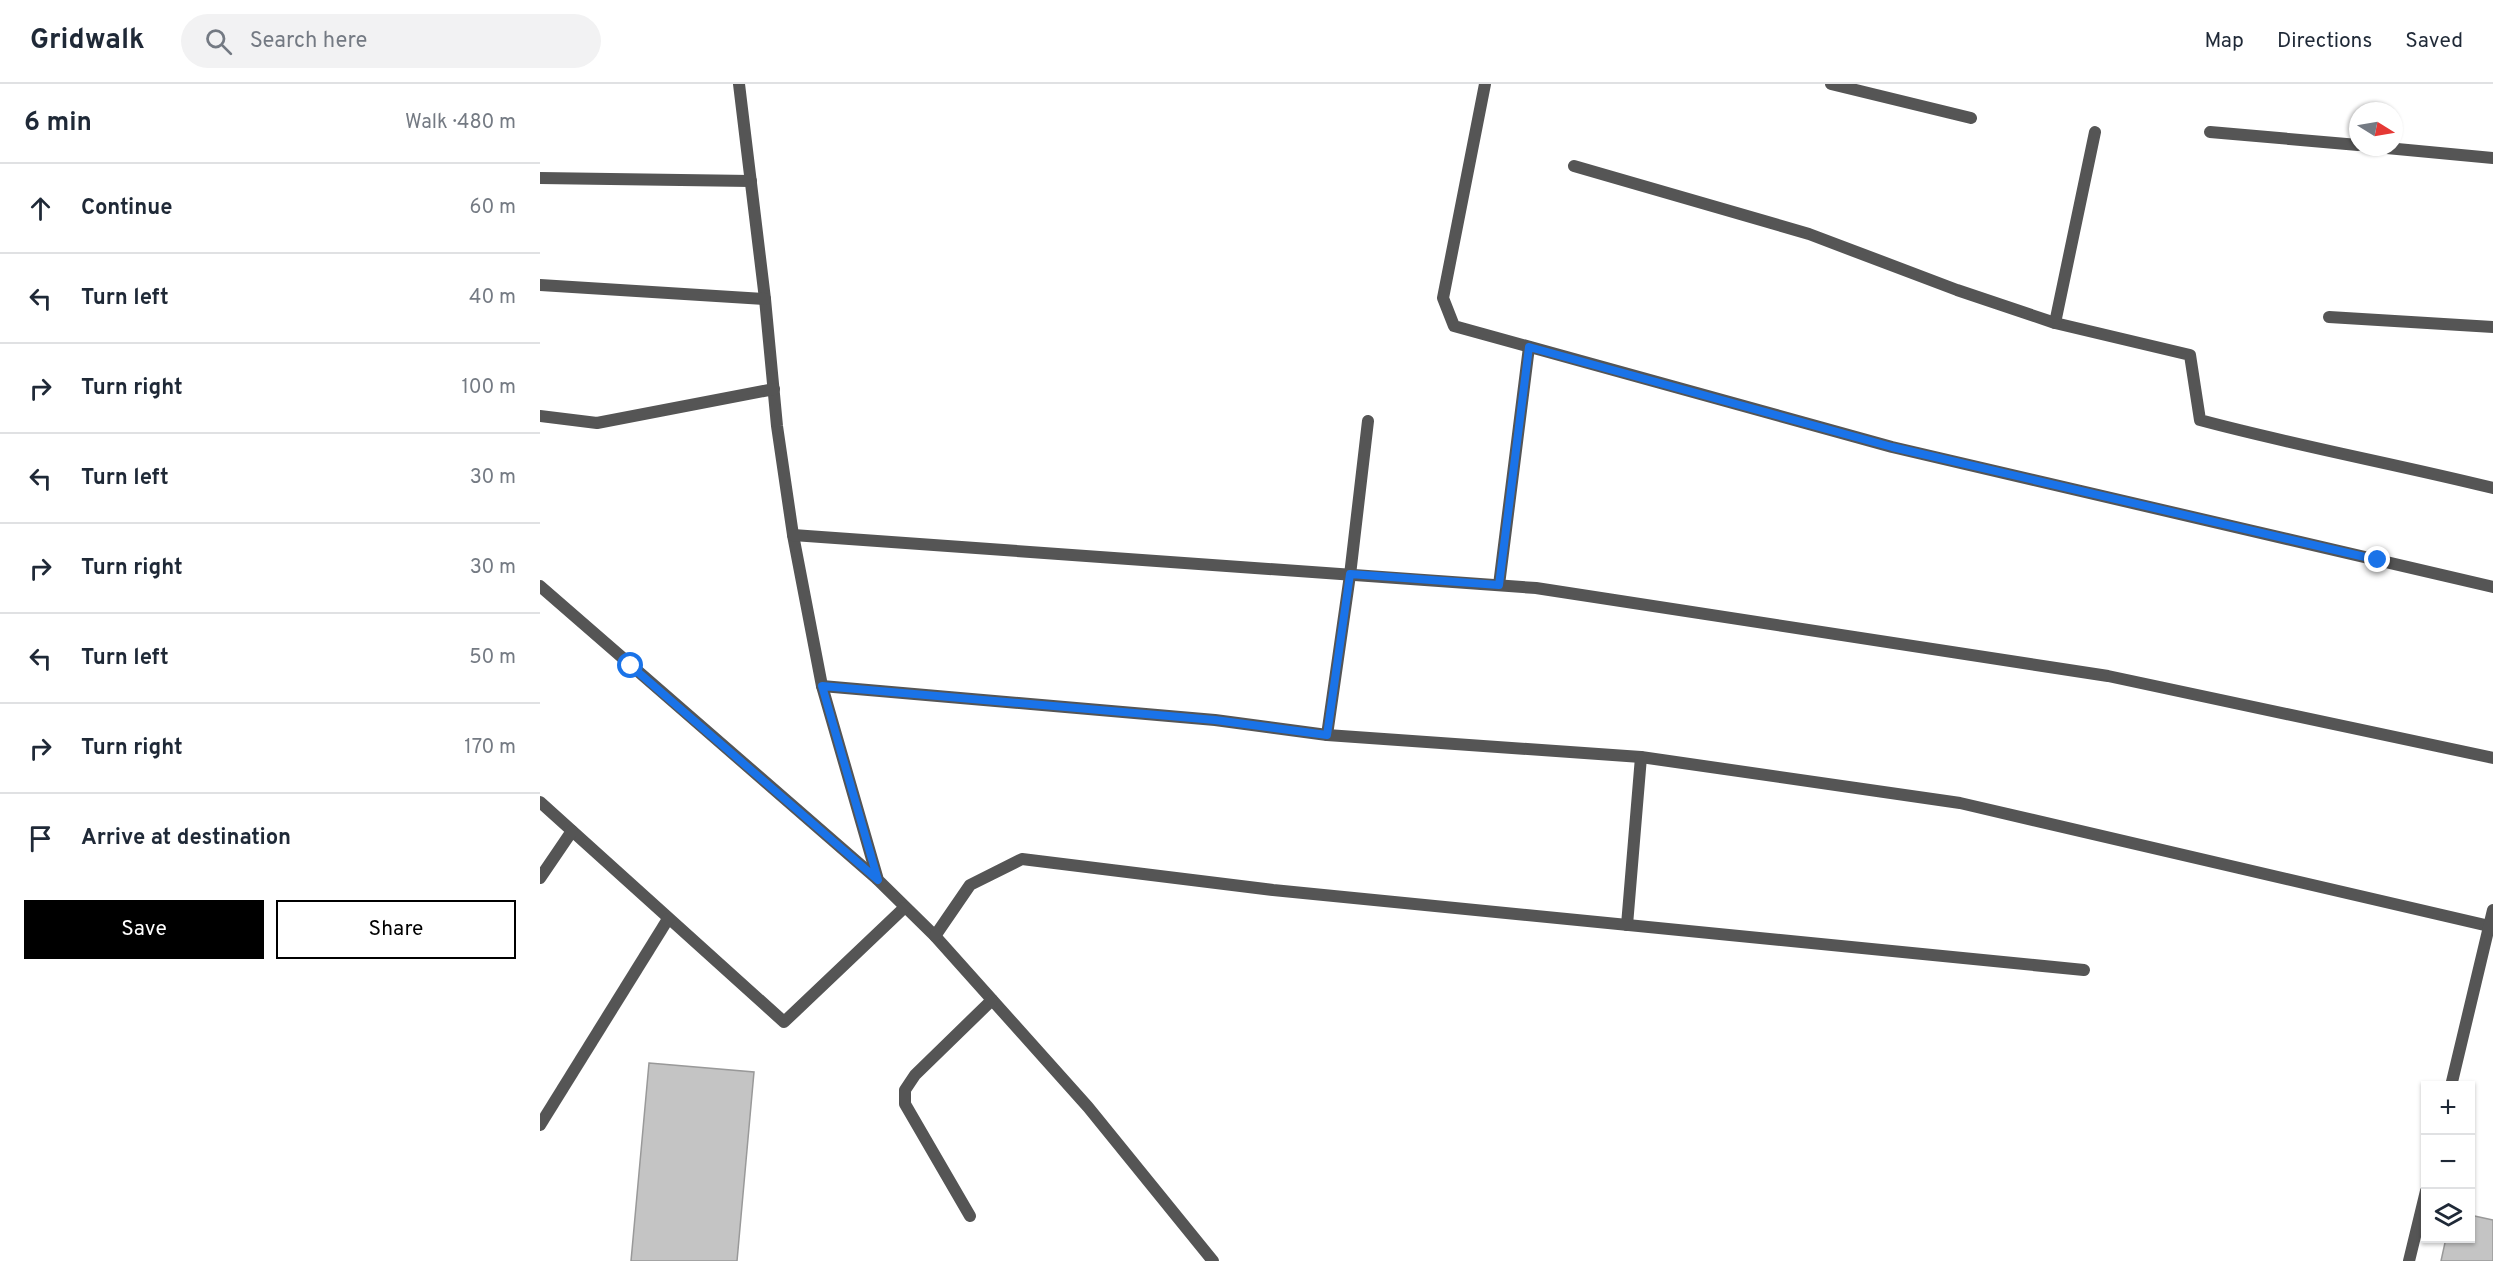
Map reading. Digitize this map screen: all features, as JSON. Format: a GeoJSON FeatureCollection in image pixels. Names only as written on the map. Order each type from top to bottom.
{"type":"FeatureCollection","features":[{"type":"Feature","properties":{"kind":"street"},"geometry":{"type":"LineString","coordinates":[[739,84],[793,535],[822,686],[878,880]]}},
{"type":"Feature","properties":{"kind":"street"},"geometry":{"type":"LineString","coordinates":[[1485,84],[1443,298],[1454,326],[1892,447],[2493,587]]}},
{"type":"Feature","properties":{"kind":"street"},"geometry":{"type":"LineString","coordinates":[[1831,84],[1971,118]]}},
{"type":"Feature","properties":{"kind":"street"},"geometry":{"type":"LineString","coordinates":[[2055,322],[2095,132]]}},
{"type":"Feature","properties":{"kind":"street"},"geometry":{"type":"LineString","coordinates":[[2210,132],[2349,144]]}},
{"type":"Feature","properties":{"kind":"street"},"geometry":{"type":"LineString","coordinates":[[2403,150],[2493,158]]}},
{"type":"Feature","properties":{"kind":"street"},"geometry":{"type":"LineString","coordinates":[[1574,166],[1809,234],[1957,290],[2055,322],[2190,355],[2200,420],[2264,437],[2493,488]]}},
{"type":"Feature","properties":{"kind":"street"},"geometry":{"type":"LineString","coordinates":[[540,178],[751,181]]}},
{"type":"Feature","properties":{"kind":"street"},"geometry":{"type":"LineString","coordinates":[[540,285],[765,300]]}},
{"type":"Feature","properties":{"kind":"street"},"geometry":{"type":"LineString","coordinates":[[2329,317],[2493,327]]}},
{"type":"Feature","properties":{"kind":"street"},"geometry":{"type":"LineString","coordinates":[[1499,585],[1529,347]]}},
{"type":"Feature","properties":{"kind":"street"},"geometry":{"type":"LineString","coordinates":[[540,416],[597,423],[774,390]]}},
{"type":"Feature","properties":{"kind":"street"},"geometry":{"type":"LineString","coordinates":[[1327,735],[1350,574],[1368,421]]}},
{"type":"Feature","properties":{"kind":"street"},"geometry":{"type":"LineString","coordinates":[[793,535],[1536,588],[2108,676],[2493,759]]}},
{"type":"Feature","properties":{"kind":"street"},"geometry":{"type":"LineString","coordinates":[[540,586],[878,880],[935,936],[1088,1107],[1213,1261]]}},
{"type":"Feature","properties":{"kind":"street"},"geometry":{"type":"LineString","coordinates":[[822,686],[1215,720],[1327,735],[1641,757],[1960,803],[2491,926]]}},
{"type":"Feature","properties":{"kind":"street"},"geometry":{"type":"LineString","coordinates":[[1627,925],[1641,757]]}},
{"type":"Feature","properties":{"kind":"street"},"geometry":{"type":"LineString","coordinates":[[540,802],[784,1022],[904,908]]}},
{"type":"Feature","properties":{"kind":"street"},"geometry":{"type":"LineString","coordinates":[[540,878],[572,831]]}},
{"type":"Feature","properties":{"kind":"street"},"geometry":{"type":"LineString","coordinates":[[935,936],[970,885],[1022,859],[1273,890],[2084,970]]}},
{"type":"Feature","properties":{"kind":"street"},"geometry":{"type":"LineString","coordinates":[[2452,1081],[2491,926],[2493,909]]}},
{"type":"Feature","properties":{"kind":"street"},"geometry":{"type":"LineString","coordinates":[[540,1125],[668,919]]}},
{"type":"Feature","properties":{"kind":"street"},"geometry":{"type":"LineString","coordinates":[[970,1216],[905,1104],[905,1090],[915,1075],[992,1000]]}},
{"type":"Feature","properties":{"kind":"street"},"geometry":{"type":"LineString","coordinates":[[2409,1261],[2421,1212]]}},
{"type":"Feature","properties":{"kind":"building"},"geometry":{"type":"Polygon","coordinates":[[[649,1063],[754,1072],[737,1261],[631,1261],[649,1063]]]}},
{"type":"Feature","properties":{"kind":"building"},"geometry":{"type":"Polygon","coordinates":[[[2475,1216],[2493,1220],[2493,1261],[2441,1261],[2445,1243],[2475,1243],[2475,1216]]]}},
{"type":"Feature","properties":{"kind":"route"},"geometry":{"type":"LineString","coordinates":[[631,666],[878,880],[822,686],[1215,720],[1327,735],[1350,574],[1499,585],[1529,347],[1892,447],[2378,560]]}}]}
